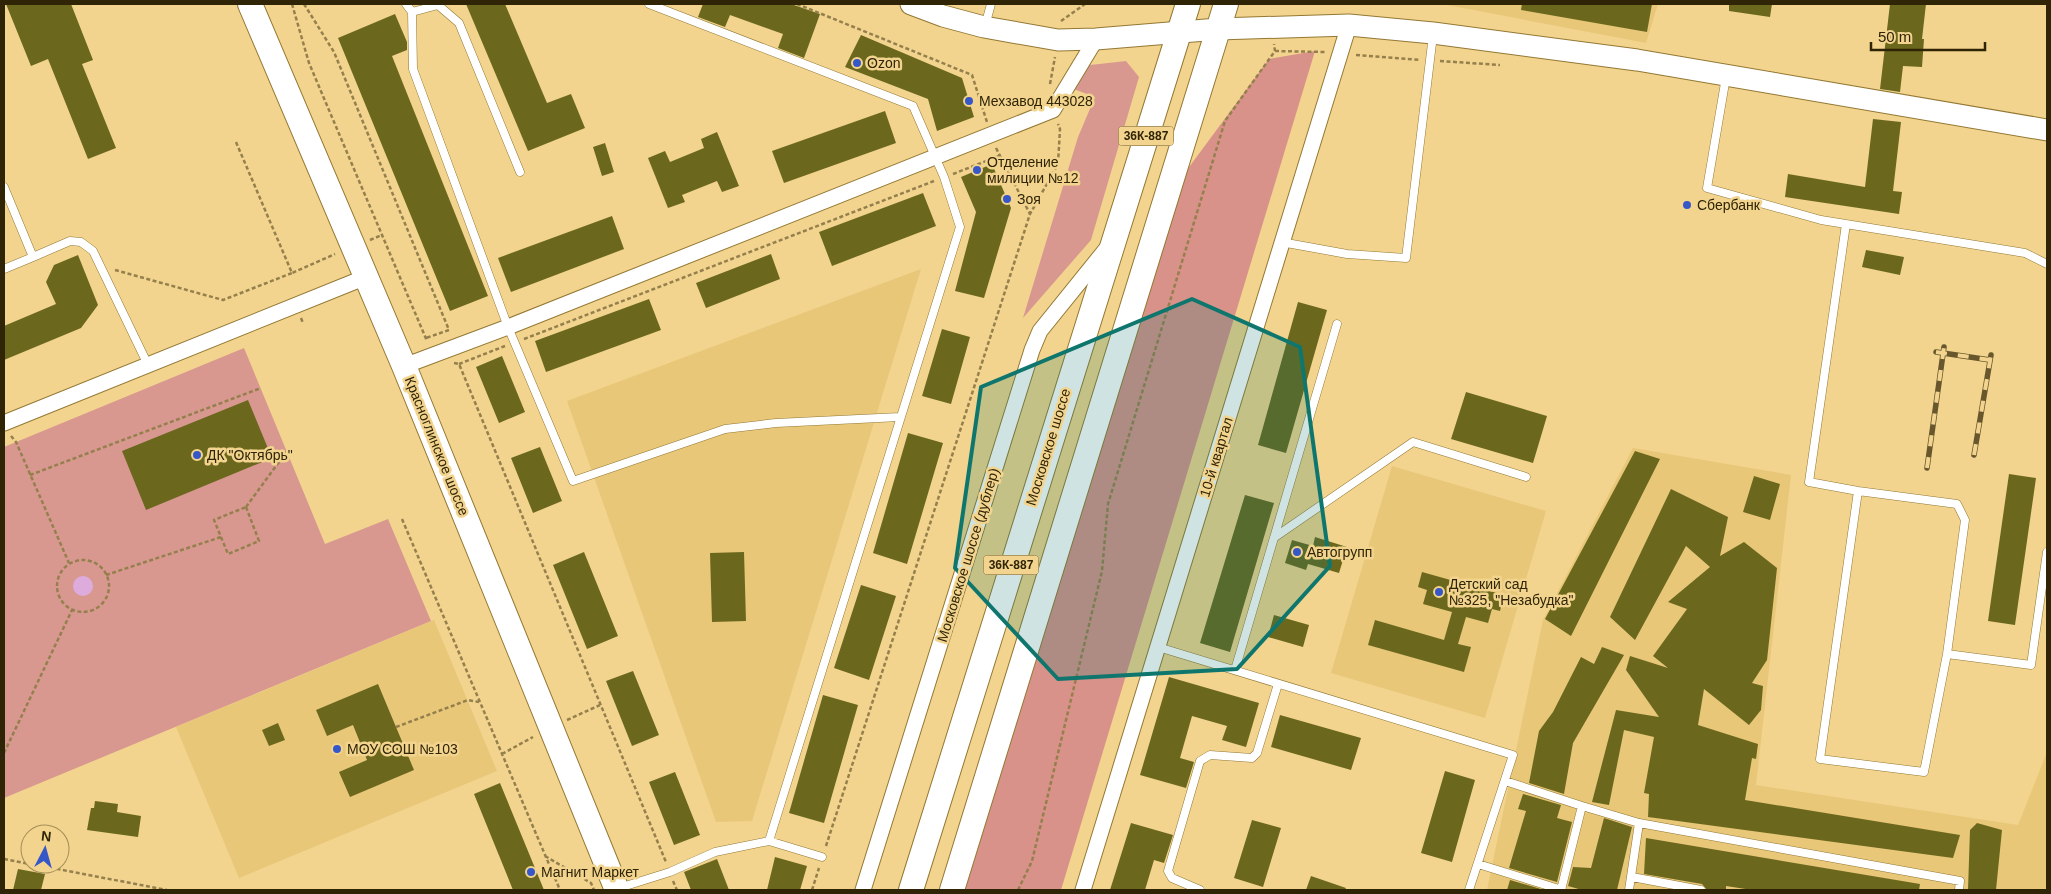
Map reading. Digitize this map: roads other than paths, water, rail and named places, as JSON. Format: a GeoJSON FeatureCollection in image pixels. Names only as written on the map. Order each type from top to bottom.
{"type":"FeatureCollection","features":[{"type":"Feature","properties":{"kind":"main road","name":"Красноглинское шоссе"},"geometry":{"type":"LineString","coordinates":[[250,4],[404,366],[609,890]]}},
{"type":"Feature","properties":{"kind":"main road","name":"Московское шоссе"},"geometry":{"type":"LineString","coordinates":[[911,890],[1112,241],[1188,4]]}},
{"type":"Feature","properties":{"kind":"main road","name":"36К-887"},"geometry":{"type":"LineString","coordinates":[[952,890],[1042,605],[1115,358],[1226,4]]}},
{"type":"Feature","properties":{"kind":"street"},"geometry":{"type":"LineString","coordinates":[[911,4],[943,16],[984,27],[1058,40],[1096,39],[1179,32],[1349,25],[1433,33],[1637,60],[2047,130]]}},
{"type":"Feature","properties":{"kind":"street","name":"10-й квартал"},"geometry":{"type":"LineString","coordinates":[[1083,890],[1349,25]]}},
{"type":"Feature","properties":{"kind":"street"},"geometry":{"type":"LineString","coordinates":[[404,366],[508,327],[1053,110],[1096,39]]}},
{"type":"Feature","properties":{"kind":"street","name":"Московское шоссе (дублер)"},"geometry":{"type":"LineString","coordinates":[[863,890],[1032,350],[1040,331],[1112,241]]}},
{"type":"Feature","properties":{"kind":"street"},"geometry":{"type":"LineString","coordinates":[[8,430],[148,365],[366,277]]}},
{"type":"Feature","properties":{"kind":"lane"},"geometry":{"type":"LineString","coordinates":[[406,4],[412,12],[413,68],[508,327],[573,481],[725,429],[776,423],[900,417]]}},
{"type":"Feature","properties":{"kind":"lane"},"geometry":{"type":"LineString","coordinates":[[649,4],[913,106],[944,177],[960,228],[769,841]]}},
{"type":"Feature","properties":{"kind":"lane"},"geometry":{"type":"LineString","coordinates":[[984,27],[991,4]]}},
{"type":"Feature","properties":{"kind":"lane"},"geometry":{"type":"LineString","coordinates":[[412,12],[438,6],[459,22],[520,172]]}},
{"type":"Feature","properties":{"kind":"lane"},"geometry":{"type":"LineString","coordinates":[[1281,242],[1347,254],[1406,258],[1433,33]]}},
{"type":"Feature","properties":{"kind":"lane"},"geometry":{"type":"LineString","coordinates":[[1727,75],[1707,188],[1818,220],[2025,252],[2047,264]]}},
{"type":"Feature","properties":{"kind":"lane"},"geometry":{"type":"LineString","coordinates":[[4,187],[32,257]]}},
{"type":"Feature","properties":{"kind":"lane"},"geometry":{"type":"LineString","coordinates":[[1846,224],[1809,482],[1858,491],[1957,504],[1965,520],[1947,654],[1924,772],[1820,759],[1858,491]]}},
{"type":"Feature","properties":{"kind":"lane"},"geometry":{"type":"LineString","coordinates":[[4,269],[70,242],[81,242],[93,251],[148,365]]}},
{"type":"Feature","properties":{"kind":"lane"},"geometry":{"type":"LineString","coordinates":[[1235,670],[1338,324]]}},
{"type":"Feature","properties":{"kind":"lane"},"geometry":{"type":"LineString","coordinates":[[1275,537],[1413,442],[1526,477]]}},
{"type":"Feature","properties":{"kind":"lane"},"geometry":{"type":"LineString","coordinates":[[1947,654],[2031,665],[2047,552]]}},
{"type":"Feature","properties":{"kind":"lane"},"geometry":{"type":"LineString","coordinates":[[1158,647],[1513,755],[1470,890]]}},
{"type":"Feature","properties":{"kind":"lane"},"geometry":{"type":"LineString","coordinates":[[1200,890],[1172,878],[1168,871],[1200,761],[1210,755],[1252,758],[1257,753],[1278,684]]}},
{"type":"Feature","properties":{"kind":"lane"},"geometry":{"type":"LineString","coordinates":[[1505,781],[1639,823],[1960,880],[1960,890]]}},
{"type":"Feature","properties":{"kind":"lane"},"geometry":{"type":"LineString","coordinates":[[1478,864],[1561,890],[1582,806]]}},
{"type":"Feature","properties":{"kind":"lane"},"geometry":{"type":"LineString","coordinates":[[1629,890],[1639,823]]}},
{"type":"Feature","properties":{"kind":"lane"},"geometry":{"type":"LineString","coordinates":[[609,890],[670,872],[715,852],[769,841],[822,857]]}},
{"type":"Feature","properties":{"kind":"lane"},"geometry":{"type":"LineString","coordinates":[[1632,877],[1701,890]]}},
{"type":"Feature","properties":{"kind":"railway"},"geometry":{"type":"LineString","coordinates":[[1927,468],[1944,347]]}},
{"type":"Feature","properties":{"kind":"railway"},"geometry":{"type":"LineString","coordinates":[[1936,352],[1990,360]]}},
{"type":"Feature","properties":{"kind":"railway"},"geometry":{"type":"LineString","coordinates":[[1974,455],[1991,355]]}},
{"type":"Feature","properties":{"kind":"place","name":"Ozon"},"geometry":{"type":"Point","coordinates":[857,63]}},
{"type":"Feature","properties":{"kind":"place","name":"Мехзавод 443028"},"geometry":{"type":"Point","coordinates":[969,101]}},
{"type":"Feature","properties":{"kind":"place","name":"Отделение милиции №12"},"geometry":{"type":"Point","coordinates":[977,170]}},
{"type":"Feature","properties":{"kind":"place","name":"Зоя"},"geometry":{"type":"Point","coordinates":[1007,199]}},
{"type":"Feature","properties":{"kind":"place","name":"Сбербанк"},"geometry":{"type":"Point","coordinates":[1687,205]}},
{"type":"Feature","properties":{"kind":"place","name":"ДК \"Октябрь\""},"geometry":{"type":"Point","coordinates":[197,455]}},
{"type":"Feature","properties":{"kind":"place","name":"Автогрупп"},"geometry":{"type":"Point","coordinates":[1297,552]}},
{"type":"Feature","properties":{"kind":"place","name":"Детский сад №325, \"Незабудка\""},"geometry":{"type":"Point","coordinates":[1439,592]}},
{"type":"Feature","properties":{"kind":"place","name":"МОУ СОШ №103"},"geometry":{"type":"Point","coordinates":[337,749]}},
{"type":"Feature","properties":{"kind":"place","name":"Магнит Маркет"},"geometry":{"type":"Point","coordinates":[531,872]}}]}
